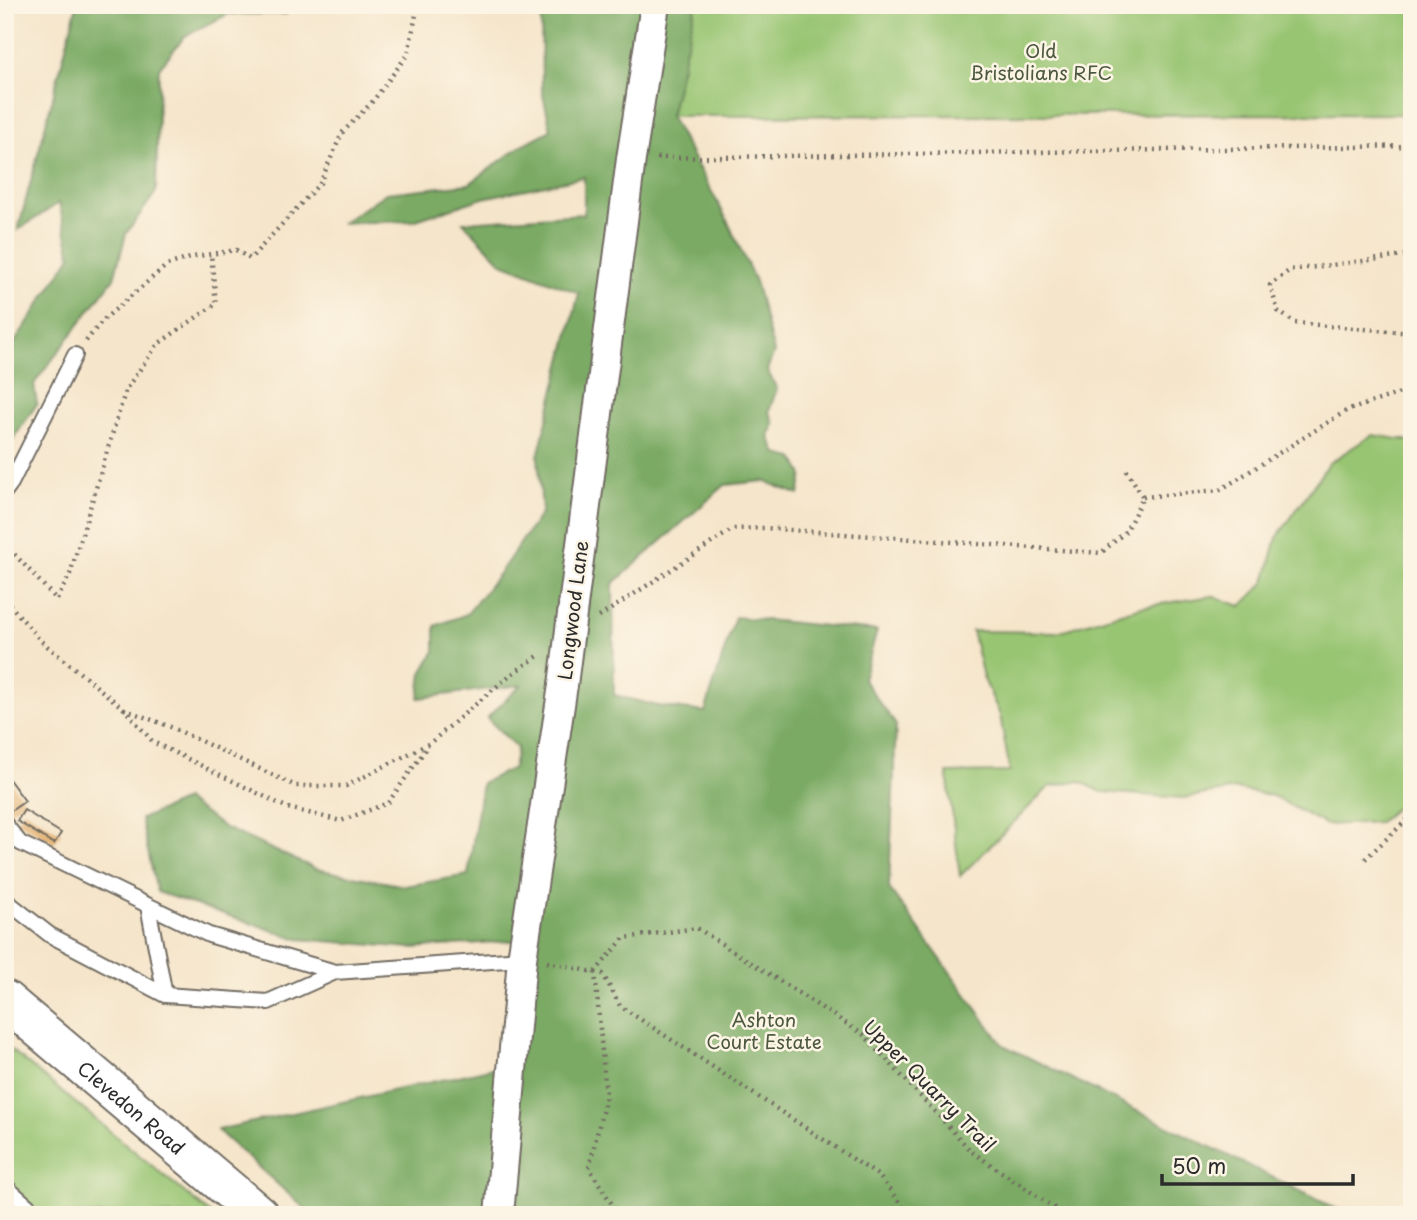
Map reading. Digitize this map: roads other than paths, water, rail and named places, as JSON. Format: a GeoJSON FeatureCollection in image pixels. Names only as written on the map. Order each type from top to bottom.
{"type":"FeatureCollection","features":[{"type":"Feature","properties":{"kind":"main road","name":"Clevedon Road"},"geometry":{"type":"LineString","coordinates":[[5,1000],[259,1215]]}},
{"type":"Feature","properties":{"kind":"street","name":"Longwood Lane"},"geometry":{"type":"LineString","coordinates":[[499,1215],[522,959],[563,685],[584,613],[631,159],[655,5]]}},
{"type":"Feature","properties":{"kind":"lane"},"geometry":{"type":"LineString","coordinates":[[5,491],[75,355]]}},
{"type":"Feature","properties":{"kind":"lane"},"geometry":{"type":"LineString","coordinates":[[5,824],[20,843],[209,935],[335,972]]}},
{"type":"Feature","properties":{"kind":"lane"},"geometry":{"type":"LineString","coordinates":[[5,900],[50,935],[165,995],[268,1002],[335,972],[522,959]]}},
{"type":"Feature","properties":{"kind":"lane"},"geometry":{"type":"LineString","coordinates":[[148,906],[165,995]]}},
{"type":"Feature","properties":{"kind":"lane"},"geometry":{"type":"LineString","coordinates":[[5,1186],[37,1215]]}},
{"type":"Feature","properties":{"kind":"park label","name":"Old Bristolians RFC"},"geometry":{"type":"Point","coordinates":[1041,61]}},
{"type":"Feature","properties":{"kind":"park label","name":"Ashton Court Estate"},"geometry":{"type":"Point","coordinates":[764,1030]}}]}
